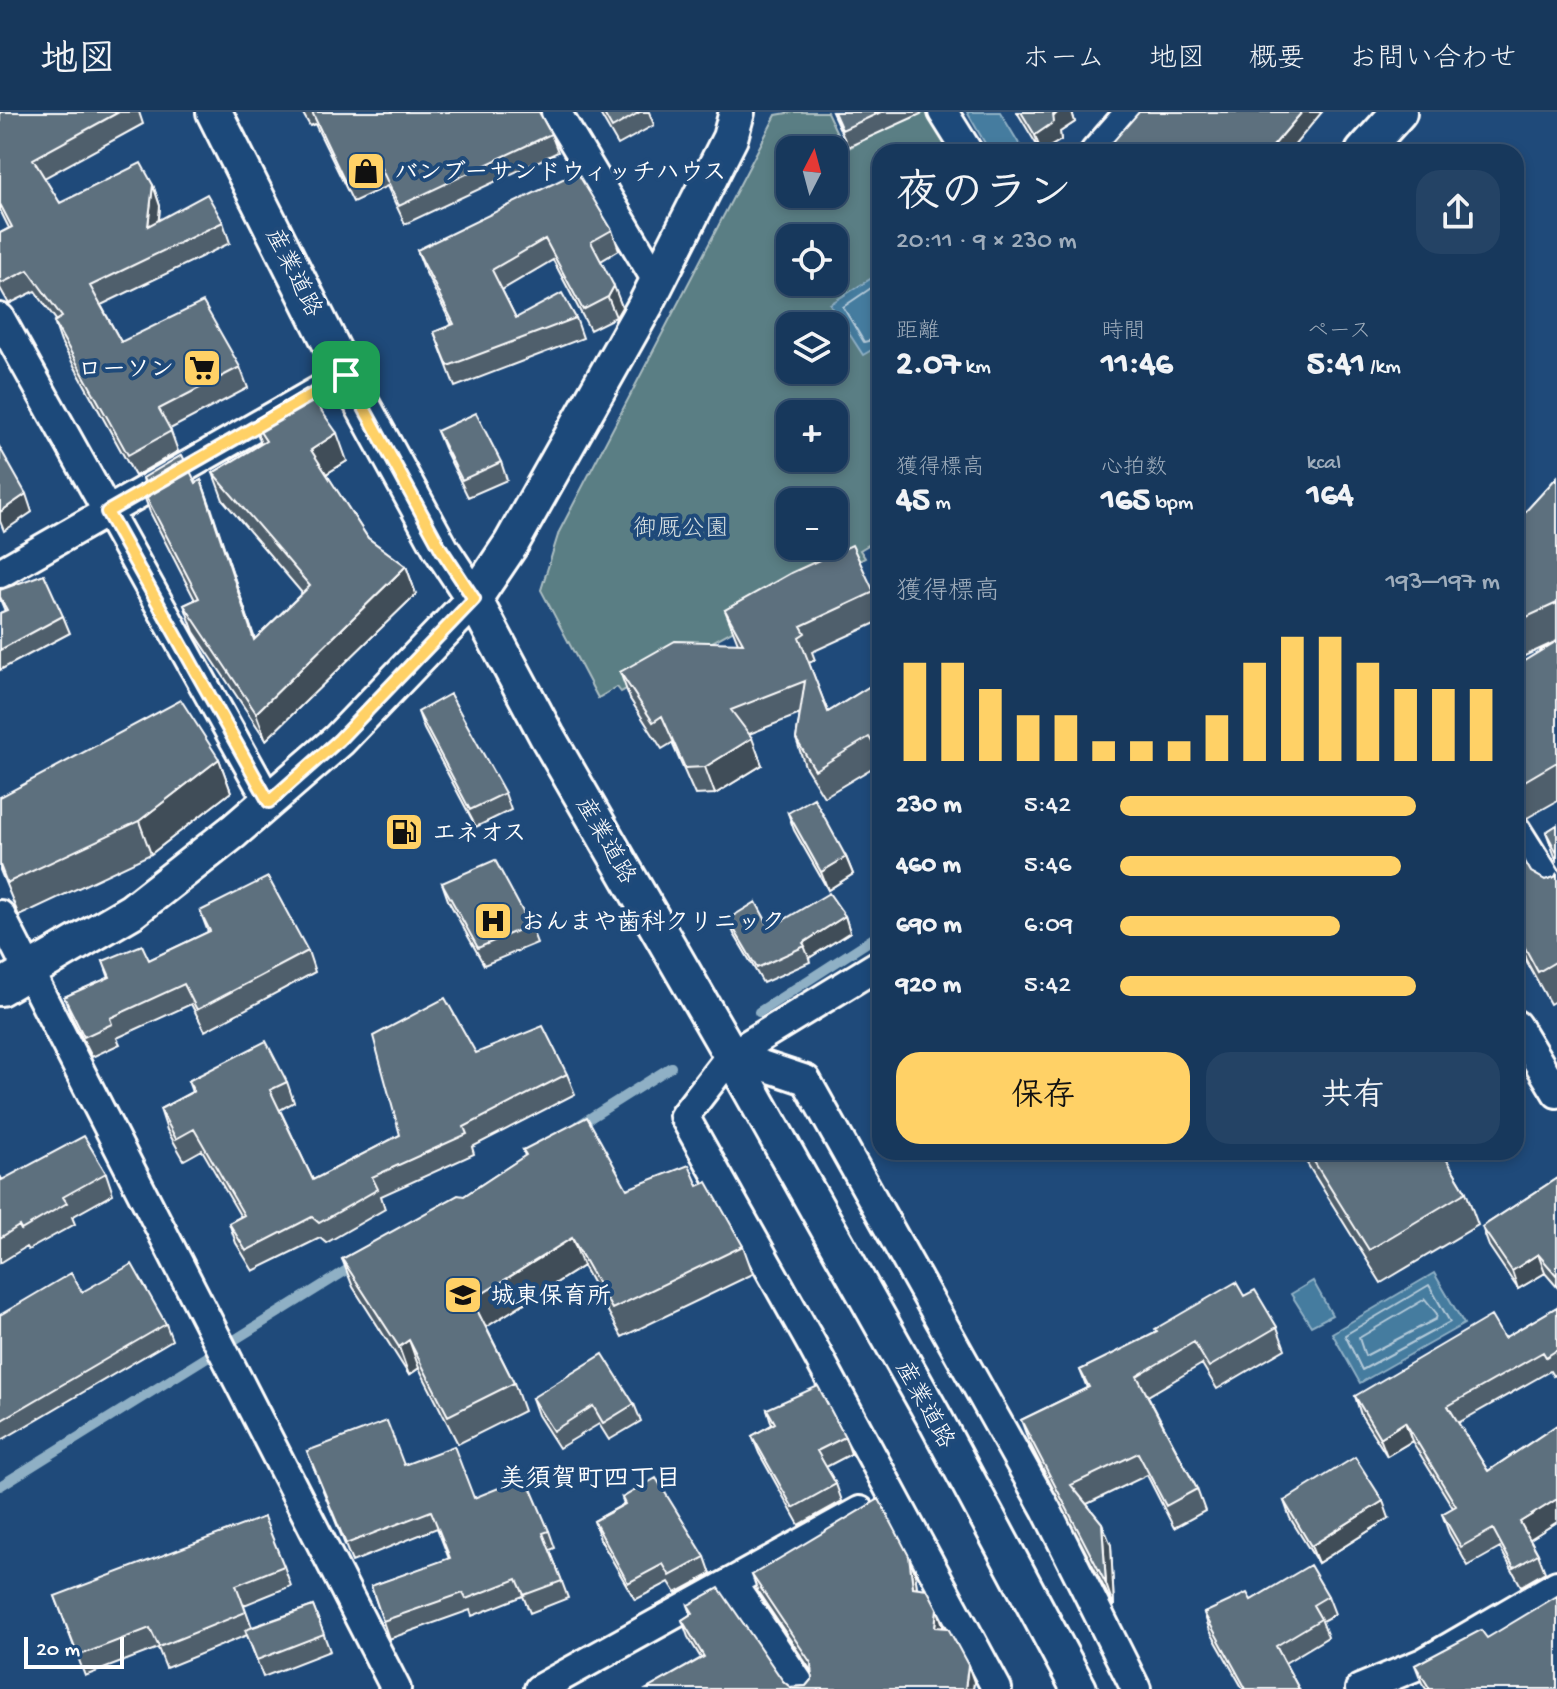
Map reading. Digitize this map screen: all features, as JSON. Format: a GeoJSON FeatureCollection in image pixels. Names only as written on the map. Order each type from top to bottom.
{"type":"FeatureCollection","features":[{"type":"Feature","properties":{"kind":"street","name":"産業道路"},"geometry":{"type":"LineString","coordinates":[[214,112],[346,375],[441,549],[474,599],[547,736],[731,1055],[935,1419],[1079,1689]]}},
{"type":"Feature","properties":{"kind":"street"},"geometry":{"type":"LineString","coordinates":[[556,112],[656,279]]}},
{"type":"Feature","properties":{"kind":"street"},"geometry":{"type":"LineString","coordinates":[[0,988],[132,911],[269,802],[339,740],[474,599],[511,544],[645,306],[730,138],[737,112]]}},
{"type":"Feature","properties":{"kind":"street"},"geometry":{"type":"LineString","coordinates":[[943,112],[963,144]]}},
{"type":"Feature","properties":{"kind":"street"},"geometry":{"type":"LineString","coordinates":[[1370,144],[1399,112]]}},
{"type":"Feature","properties":{"kind":"street"},"geometry":{"type":"LineString","coordinates":[[1100,144],[1115,118]]}},
{"type":"Feature","properties":{"kind":"street"},"geometry":{"type":"LineString","coordinates":[[0,318],[269,802]]}},
{"type":"Feature","properties":{"kind":"street"},"geometry":{"type":"LineString","coordinates":[[0,573],[346,375]]}},
{"type":"Feature","properties":{"kind":"street"},"geometry":{"type":"LineString","coordinates":[[1524,843],[1557,895]]}},
{"type":"Feature","properties":{"kind":"street"},"geometry":{"type":"LineString","coordinates":[[0,915],[396,1689]]}},
{"type":"Feature","properties":{"kind":"street"},"geometry":{"type":"LineString","coordinates":[[872,969],[731,1055],[684,1116],[997,1689]]}},
{"type":"Feature","properties":{"kind":"street"},"geometry":{"type":"LineString","coordinates":[[1524,1031],[1545,1048],[1557,1093]]}},
{"type":"Feature","properties":{"kind":"street"},"geometry":{"type":"LineString","coordinates":[[731,1055],[806,1080],[1046,1509],[1136,1689]]}},
{"type":"Feature","properties":{"kind":"street"},"geometry":{"type":"LineString","coordinates":[[539,1689],[892,1493]]}},
{"type":"Feature","properties":{"kind":"street"},"geometry":{"type":"LineString","coordinates":[[732,1584],[803,1689]]}},
{"type":"Feature","properties":{"kind":"street"},"geometry":{"type":"LineString","coordinates":[[1360,1689],[1423,1663],[1557,1585]]}},
{"type":"Feature","properties":{"kind":"green space","name":"御厩公園"},"geometry":{"type":"Polygon","coordinates":[[[827,112],[838,136],[776,136],[776,208],[848,208],[848,148],[918,112],[926,112],[947,144],[872,144],[872,543],[860,550],[865,558],[621,692],[617,687],[598,698],[541,590],[559,532],[776,115],[827,112]]]}},
{"type":"Feature","properties":{"kind":"water"},"geometry":{"type":"Polygon","coordinates":[[[967,112],[1000,112],[1019,144],[985,144],[967,112]]]}},
{"type":"Feature","properties":{"kind":"water"},"geometry":{"type":"Polygon","coordinates":[[[872,278],[872,350],[863,355],[848,332],[848,312],[835,312],[830,304],[848,296],[848,293],[872,278]]]}},
{"type":"Feature","properties":{"kind":"water"},"geometry":{"type":"Polygon","coordinates":[[[1434,1273],[1464,1324],[1360,1383],[1332,1333],[1434,1273]]]}},
{"type":"Feature","properties":{"kind":"water"},"geometry":{"type":"Polygon","coordinates":[[[1313,1281],[1332,1315],[1311,1326],[1291,1294],[1313,1281]]]}},
{"type":"Feature","properties":{"kind":"building"},"geometry":{"type":"Polygon","coordinates":[[[0,112],[119,112],[33,159],[60,203],[141,163],[153,185],[148,226],[207,194],[223,222],[90,286],[121,342],[203,302],[240,367],[159,409],[171,431],[128,455],[54,322],[62,317],[28,270],[2,283],[0,280],[0,233],[12,227],[0,204],[0,112]]]}},
{"type":"Feature","properties":{"kind":"building"},"geometry":{"type":"Polygon","coordinates":[[[312,112],[539,112],[551,134],[399,206],[381,168],[346,184],[312,112]]]}},
{"type":"Feature","properties":{"kind":"building"},"geometry":{"type":"Polygon","coordinates":[[[603,112],[640,112],[612,128],[603,112]]]}},
{"type":"Feature","properties":{"kind":"building"},"geometry":{"type":"Polygon","coordinates":[[[834,112],[881,112],[842,130],[834,112]]]}},
{"type":"Feature","properties":{"kind":"building"},"geometry":{"type":"Polygon","coordinates":[[[1021,112],[1058,112],[1053,115],[1054,122],[1035,135],[1021,112]]]}},
{"type":"Feature","properties":{"kind":"building"},"geometry":{"type":"Polygon","coordinates":[[[1139,112],[1302,112],[1275,144],[1111,144],[1139,112]]]}},
{"type":"Feature","properties":{"kind":"building"},"geometry":{"type":"Polygon","coordinates":[[[577,172],[612,230],[591,242],[614,286],[608,297],[583,310],[545,239],[492,270],[516,318],[562,293],[576,318],[448,366],[434,332],[454,324],[417,250],[577,172]]]}},
{"type":"Feature","properties":{"kind":"building"},"geometry":{"type":"Polygon","coordinates":[[[306,389],[337,433],[311,450],[368,538],[406,566],[256,713],[184,605],[199,598],[140,485],[145,482],[143,478],[182,455],[196,483],[201,480],[254,640],[310,586],[213,473],[266,441],[253,421],[306,389]]]}},
{"type":"Feature","properties":{"kind":"building"},"geometry":{"type":"Polygon","coordinates":[[[476,413],[501,462],[462,480],[437,431],[476,413]]]}},
{"type":"Feature","properties":{"kind":"building"},"geometry":{"type":"Polygon","coordinates":[[[0,448],[26,494],[0,512],[0,448]]]}},
{"type":"Feature","properties":{"kind":"building"},"geometry":{"type":"Polygon","coordinates":[[[1557,477],[1557,603],[1524,618],[1524,513],[1557,477]]]}},
{"type":"Feature","properties":{"kind":"building"},"geometry":{"type":"Polygon","coordinates":[[[852,545],[872,593],[801,626],[805,633],[799,637],[828,712],[872,685],[872,742],[869,737],[815,770],[796,739],[805,681],[731,710],[752,738],[705,767],[685,768],[662,716],[653,722],[620,672],[675,641],[743,643],[725,610],[819,560],[848,560],[848,547],[852,545]]]}},
{"type":"Feature","properties":{"kind":"building"},"geometry":{"type":"Polygon","coordinates":[[[44,574],[63,616],[0,650],[0,613],[7,610],[0,590],[44,574]]]}},
{"type":"Feature","properties":{"kind":"building"},"geometry":{"type":"Polygon","coordinates":[[[1557,641],[1557,762],[1524,781],[1524,661],[1557,641]]]}},
{"type":"Feature","properties":{"kind":"building"},"geometry":{"type":"Polygon","coordinates":[[[450,694],[505,793],[470,810],[418,712],[450,694]]]}},
{"type":"Feature","properties":{"kind":"building"},"geometry":{"type":"Polygon","coordinates":[[[181,700],[219,759],[139,821],[7,883],[0,865],[0,797],[181,700]]]}},
{"type":"Feature","properties":{"kind":"building"},"geometry":{"type":"Polygon","coordinates":[[[814,798],[846,857],[821,872],[788,813],[814,798]]]}},
{"type":"Feature","properties":{"kind":"building"},"geometry":{"type":"Polygon","coordinates":[[[1557,825],[1557,853],[1546,832],[1557,825]]]}},
{"type":"Feature","properties":{"kind":"building","name":"おんまや歯科クリニック"},"geometry":{"type":"Polygon","coordinates":[[[495,860],[530,925],[478,948],[442,883],[495,860]]]}},
{"type":"Feature","properties":{"kind":"building"},"geometry":{"type":"Polygon","coordinates":[[[1524,860],[1531,872],[1545,880],[1555,877],[1557,873],[1557,961],[1538,972],[1524,946],[1524,860]]]}},
{"type":"Feature","properties":{"kind":"building"},"geometry":{"type":"Polygon","coordinates":[[[268,877],[308,951],[197,1010],[184,984],[110,1018],[112,1024],[84,1037],[64,997],[110,977],[103,961],[142,945],[149,960],[210,931],[200,911],[268,877]]]}},
{"type":"Feature","properties":{"kind":"building"},"geometry":{"type":"Polygon","coordinates":[[[829,893],[845,916],[803,943],[805,946],[757,968],[728,919],[756,902],[770,928],[829,893]]]}},
{"type":"Feature","properties":{"kind":"building"},"geometry":{"type":"Polygon","coordinates":[[[445,998],[476,1053],[543,1026],[567,1074],[464,1127],[467,1134],[372,1177],[378,1189],[319,1223],[312,1217],[246,1251],[229,1223],[244,1215],[194,1129],[176,1139],[160,1109],[194,1091],[188,1081],[266,1041],[287,1082],[270,1090],[313,1180],[400,1135],[373,1036],[445,998]]]}},
{"type":"Feature","properties":{"kind":"building"},"geometry":{"type":"Polygon","coordinates":[[[587,1117],[627,1189],[689,1165],[698,1186],[707,1182],[743,1246],[612,1309],[572,1238],[472,1300],[514,1383],[448,1416],[409,1340],[399,1347],[342,1259],[458,1195],[464,1196],[526,1155],[523,1150],[587,1117]]]}},
{"type":"Feature","properties":{"kind":"building"},"geometry":{"type":"Polygon","coordinates":[[[84,1136],[106,1173],[63,1197],[67,1203],[21,1230],[19,1226],[0,1238],[0,1176],[2,1180],[84,1136]]]}},
{"type":"Feature","properties":{"kind":"building"},"geometry":{"type":"Polygon","coordinates":[[[1313,1160],[1447,1160],[1466,1192],[1369,1250],[1313,1160]]]}},
{"type":"Feature","properties":{"kind":"building"},"geometry":{"type":"Polygon","coordinates":[[[1557,1178],[1557,1276],[1538,1254],[1512,1271],[1482,1227],[1557,1178]]]}},
{"type":"Feature","properties":{"kind":"building"},"geometry":{"type":"Polygon","coordinates":[[[132,1264],[166,1324],[0,1421],[0,1315],[71,1273],[82,1292],[132,1264]]]}},
{"type":"Feature","properties":{"kind":"building"},"geometry":{"type":"Polygon","coordinates":[[[1236,1282],[1244,1296],[1255,1290],[1277,1327],[1209,1367],[1194,1342],[1137,1376],[1197,1489],[1166,1506],[1138,1453],[1071,1485],[1102,1523],[1106,1584],[1021,1420],[1089,1387],[1080,1370],[1157,1332],[1155,1329],[1236,1282]]]}},
{"type":"Feature","properties":{"kind":"building"},"geometry":{"type":"Polygon","coordinates":[[[1557,1307],[1557,1350],[1546,1357],[1543,1352],[1448,1406],[1488,1471],[1557,1425],[1557,1499],[1520,1522],[1538,1554],[1514,1568],[1493,1529],[1461,1547],[1442,1514],[1456,1506],[1405,1422],[1380,1438],[1355,1396],[1491,1316],[1504,1338],[1557,1307]]]}},
{"type":"Feature","properties":{"kind":"building"},"geometry":{"type":"Polygon","coordinates":[[[603,1354],[634,1404],[603,1423],[593,1406],[553,1431],[532,1398],[603,1354]]]}},
{"type":"Feature","properties":{"kind":"building"},"geometry":{"type":"Polygon","coordinates":[[[818,1386],[845,1437],[817,1451],[836,1484],[793,1508],[752,1436],[775,1423],[767,1409],[818,1386]]]}},
{"type":"Feature","properties":{"kind":"building"},"geometry":{"type":"Polygon","coordinates":[[[387,1421],[404,1465],[454,1446],[474,1498],[526,1477],[549,1531],[543,1533],[562,1581],[524,1595],[517,1579],[466,1599],[463,1593],[383,1621],[371,1586],[450,1558],[431,1511],[346,1544],[307,1451],[387,1421]]]}},
{"type":"Feature","properties":{"kind":"building"},"geometry":{"type":"Polygon","coordinates":[[[1355,1457],[1383,1501],[1311,1546],[1284,1501],[1355,1457]]]}},
{"type":"Feature","properties":{"kind":"building"},"geometry":{"type":"Polygon","coordinates":[[[656,1478],[705,1557],[670,1576],[663,1564],[628,1583],[594,1521],[625,1504],[622,1498],[656,1478]]]}},
{"type":"Feature","properties":{"kind":"building"},"geometry":{"type":"Polygon","coordinates":[[[879,1499],[909,1556],[913,1587],[927,1589],[937,1608],[935,1627],[948,1628],[968,1665],[965,1689],[647,1689],[704,1657],[682,1620],[693,1613],[688,1605],[719,1588],[783,1681],[790,1687],[806,1686],[812,1679],[811,1663],[752,1575],[879,1499]]]}},
{"type":"Feature","properties":{"kind":"building"},"geometry":{"type":"Polygon","coordinates":[[[264,1517],[284,1566],[236,1585],[246,1612],[159,1647],[150,1628],[78,1656],[55,1596],[264,1517]]]}},
{"type":"Feature","properties":{"kind":"building"},"geometry":{"type":"Polygon","coordinates":[[[1310,1565],[1328,1596],[1313,1605],[1321,1619],[1276,1646],[1299,1689],[1246,1689],[1204,1613],[1247,1593],[1251,1600],[1310,1565]]]}},
{"type":"Feature","properties":{"kind":"building"},"geometry":{"type":"Polygon","coordinates":[[[1557,1596],[1557,1689],[1430,1689],[1415,1665],[1481,1630],[1487,1638],[1557,1596]]]}},
{"type":"Feature","properties":{"kind":"building"},"geometry":{"type":"Polygon","coordinates":[[[313,1606],[324,1634],[257,1660],[245,1630],[313,1606]]]}},
{"type":"Feature","properties":{"kind":"waterway"},"geometry":{"type":"LineString","coordinates":[[759,1012],[872,939]]}},
{"type":"Feature","properties":{"kind":"waterway"},"geometry":{"type":"LineString","coordinates":[[579,1125],[671,1067]]}},
{"type":"Feature","properties":{"kind":"waterway"},"geometry":{"type":"LineString","coordinates":[[0,1486],[358,1263]]}},
{"type":"Feature","properties":{"kind":"place","name":"バンブーサンドウィッチハウス"},"geometry":{"type":"Point","coordinates":[366,171]}},
{"type":"Feature","properties":{"kind":"place","name":"ローソン"},"geometry":{"type":"Point","coordinates":[202,368]}},
{"type":"Feature","properties":{"kind":"place","name":"エネオス"},"geometry":{"type":"Point","coordinates":[404,832]}},
{"type":"Feature","properties":{"kind":"place","name":"おんまや歯科クリニック"},"geometry":{"type":"Point","coordinates":[493,921]}},
{"type":"Feature","properties":{"kind":"place","name":"城東保育所"},"geometry":{"type":"Point","coordinates":[463,1295]}},
{"type":"Feature","properties":{"kind":"district","name":"美須賀町四丁目"},"geometry":{"type":"Point","coordinates":[590,1477]}},
{"type":"Feature","properties":{"kind":"route"},"geometry":{"type":"LineString","coordinates":[[346,375],[441,549],[474,599],[339,740],[269,802],[107,512],[346,375]]}}]}
